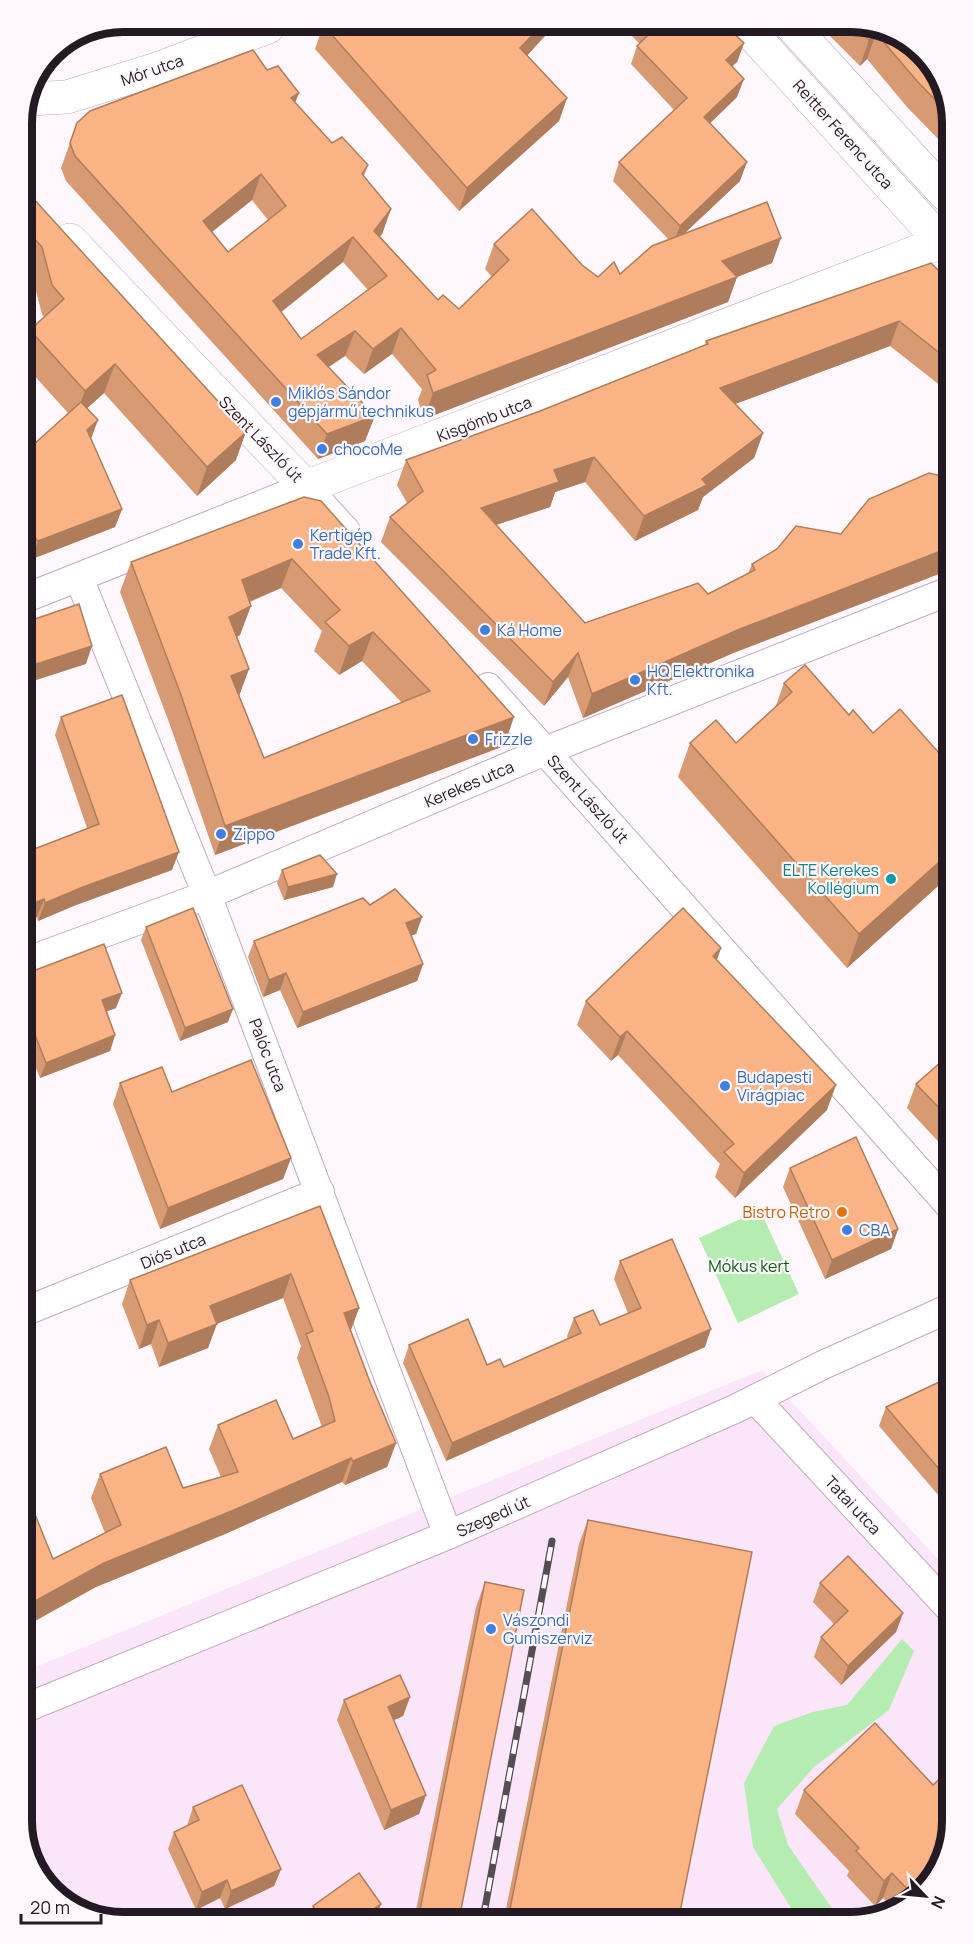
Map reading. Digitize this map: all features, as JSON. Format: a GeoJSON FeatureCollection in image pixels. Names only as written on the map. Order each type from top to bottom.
{"type":"FeatureCollection","features":[{"type":"Feature","properties":{"kind":"street","name":"Mór utca"},"geometry":{"type":"LineString","coordinates":[[34,102],[67,97],[123,80],[257,31]]}},
{"type":"Feature","properties":{"kind":"street","name":"Reitter Ferenc utca"},"geometry":{"type":"LineString","coordinates":[[750,32],[942,241]]}},
{"type":"Feature","properties":{"kind":"street"},"geometry":{"type":"LineString","coordinates":[[797,32],[942,192]]}},
{"type":"Feature","properties":{"kind":"street","name":"Szent László út"},"geometry":{"type":"LineString","coordinates":[[46,215],[306,487],[362,549]]}},
{"type":"Feature","properties":{"kind":"street","name":"Kisgömb utca"},"geometry":{"type":"LineString","coordinates":[[32,595],[306,487],[942,244]]}},
{"type":"Feature","properties":{"kind":"street","name":"Palóc utca"},"geometry":{"type":"LineString","coordinates":[[79,578],[207,895],[448,1535]]}},
{"type":"Feature","properties":{"kind":"street","name":"Kerekes utca"},"geometry":{"type":"LineString","coordinates":[[32,959],[207,895],[545,751],[942,594]]}},
{"type":"Feature","properties":{"kind":"street","name":"Szent László út"},"geometry":{"type":"LineString","coordinates":[[474,672],[942,1197]]}},
{"type":"Feature","properties":{"kind":"street","name":"Diós utca"},"geometry":{"type":"LineString","coordinates":[[32,1309],[320,1192]]}},
{"type":"Feature","properties":{"kind":"street","name":"Szegedi út"},"geometry":{"type":"LineString","coordinates":[[32,1705],[448,1535],[755,1399],[825,1364],[942,1312]]}},
{"type":"Feature","properties":{"kind":"street","name":"Tatai utca"},"geometry":{"type":"LineString","coordinates":[[755,1399],[942,1600]]}},
{"type":"Feature","properties":{"kind":"shaded area"},"geometry":{"type":"Polygon","coordinates":[[[762,1370],[942,1563],[941,1833],[937,1851],[930,1866],[895,1866],[895,1901],[868,1911],[105,1911],[93,1908],[67,1894],[50,1877],[38,1856],[33,1839],[32,1668],[762,1370]]]}},
{"type":"Feature","properties":{"kind":"green space","name":"Mókus kert"},"geometry":{"type":"Polygon","coordinates":[[[760,1210],[799,1294],[738,1323],[699,1238],[760,1210]]]}},
{"type":"Feature","properties":{"kind":"green space"},"geometry":{"type":"Polygon","coordinates":[[[902,1639],[914,1651],[889,1710],[814,1767],[777,1809],[788,1845],[831,1907],[837,1912],[794,1912],[753,1847],[744,1783],[774,1726],[813,1712],[847,1705],[902,1639]]]}},
{"type":"Feature","properties":{"kind":"building"},"geometry":{"type":"Polygon","coordinates":[[[329,31],[536,32],[520,48],[567,98],[467,188],[329,31]]]}},
{"type":"Feature","properties":{"kind":"building"},"geometry":{"type":"Polygon","coordinates":[[[651,32],[732,32],[744,43],[726,60],[744,79],[704,117],[747,162],[680,226],[619,162],[687,98],[637,46],[651,32]]]}},
{"type":"Feature","properties":{"kind":"building"},"geometry":{"type":"Polygon","coordinates":[[[862,32],[874,35],[869,40],[862,32]]]}},
{"type":"Feature","properties":{"kind":"building"},"geometry":{"type":"Polygon","coordinates":[[[878,36],[911,54],[923,67],[935,88],[940,105],[878,36]]]}},
{"type":"Feature","properties":{"kind":"building"},"geometry":{"type":"Polygon","coordinates":[[[253,50],[267,70],[278,66],[299,93],[291,98],[332,143],[342,137],[368,165],[362,174],[391,209],[374,231],[438,300],[443,295],[459,309],[509,260],[494,244],[532,209],[582,265],[598,277],[614,262],[620,274],[652,246],[767,202],[781,238],[722,261],[737,277],[433,393],[427,375],[436,370],[401,328],[373,349],[355,331],[317,355],[375,416],[327,434],[75,156],[70,143],[77,123],[90,111],[253,50]],[[261,174],[203,221],[228,252],[286,206],[261,174]],[[353,237],[273,301],[301,339],[387,276],[353,237]]]}},
{"type":"Feature","properties":{"kind":"building"},"geometry":{"type":"Polygon","coordinates":[[[32,197],[246,432],[207,467],[115,364],[85,391],[32,332],[32,328],[64,299],[52,285],[42,247],[32,236],[32,197]]]}},
{"type":"Feature","properties":{"kind":"building"},"geometry":{"type":"Polygon","coordinates":[[[931,263],[942,274],[942,355],[899,321],[720,388],[763,433],[702,479],[707,485],[644,516],[594,457],[554,470],[559,482],[481,508],[585,623],[698,583],[708,594],[755,570],[752,564],[777,549],[796,526],[841,534],[869,499],[929,473],[942,476],[942,551],[740,629],[592,694],[578,653],[553,682],[390,517],[423,491],[406,460],[540,411],[708,344],[706,341],[931,263]]]}},
{"type":"Feature","properties":{"kind":"building"},"geometry":{"type":"Polygon","coordinates":[[[81,402],[98,420],[87,430],[122,509],[38,541],[32,534],[32,446],[81,402]]]}},
{"type":"Feature","properties":{"kind":"building"},"geometry":{"type":"Polygon","coordinates":[[[304,497],[321,501],[514,717],[225,826],[181,695],[131,562],[304,497]],[[292,559],[242,580],[251,606],[229,617],[249,669],[231,676],[264,758],[430,691],[373,632],[349,646],[325,622],[340,610],[292,559]]]}},
{"type":"Feature","properties":{"kind":"building"},"geometry":{"type":"Polygon","coordinates":[[[79,604],[92,646],[32,665],[32,620],[79,604]]]}},
{"type":"Feature","properties":{"kind":"building"},"geometry":{"type":"Polygon","coordinates":[[[805,665],[849,715],[853,710],[873,733],[900,709],[942,756],[942,859],[859,934],[690,743],[716,720],[736,743],[792,692],[784,683],[805,665]]]}},
{"type":"Feature","properties":{"kind":"building"},"geometry":{"type":"Polygon","coordinates":[[[122,695],[179,852],[45,903],[44,899],[32,904],[32,850],[99,824],[61,717],[122,695]]]}},
{"type":"Feature","properties":{"kind":"building"},"geometry":{"type":"Polygon","coordinates":[[[320,855],[337,874],[288,887],[282,870],[320,855]]]}},
{"type":"Feature","properties":{"kind":"building"},"geometry":{"type":"Polygon","coordinates":[[[395,889],[422,917],[406,923],[423,964],[303,1012],[286,973],[269,980],[254,941],[363,898],[370,905],[395,889]]]}},
{"type":"Feature","properties":{"kind":"building"},"geometry":{"type":"Polygon","coordinates":[[[193,908],[233,1009],[185,1028],[146,927],[193,908]]]}},
{"type":"Feature","properties":{"kind":"building","name":"Budapesti Virágpiac"},"geometry":{"type":"Polygon","coordinates":[[[683,908],[721,948],[713,956],[836,1085],[744,1173],[724,1152],[734,1144],[627,1031],[620,1037],[586,1001],[683,908]]]}},
{"type":"Feature","properties":{"kind":"building"},"geometry":{"type":"Polygon","coordinates":[[[104,944],[122,993],[102,1000],[115,1035],[46,1063],[32,1027],[32,971],[104,944]]]}},
{"type":"Feature","properties":{"kind":"building"},"geometry":{"type":"Polygon","coordinates":[[[251,1060],[291,1158],[168,1208],[120,1083],[162,1067],[172,1092],[251,1060]]]}},
{"type":"Feature","properties":{"kind":"building"},"geometry":{"type":"Polygon","coordinates":[[[942,1061],[942,1111],[916,1084],[942,1061]]]}},
{"type":"Feature","properties":{"kind":"building"},"geometry":{"type":"Polygon","coordinates":[[[856,1137],[898,1229],[832,1260],[790,1168],[856,1137]]]}},
{"type":"Feature","properties":{"kind":"building"},"geometry":{"type":"Polygon","coordinates":[[[320,1206],[359,1308],[344,1313],[396,1443],[353,1461],[351,1458],[234,1510],[104,1563],[32,1603],[32,1513],[34,1512],[53,1559],[121,1525],[100,1474],[166,1447],[183,1488],[238,1472],[218,1425],[276,1400],[293,1439],[335,1421],[329,1397],[306,1334],[313,1331],[291,1274],[210,1306],[217,1324],[168,1343],[159,1320],[147,1325],[130,1280],[320,1206]]]}},
{"type":"Feature","properties":{"kind":"building"},"geometry":{"type":"Polygon","coordinates":[[[672,1239],[711,1329],[452,1443],[409,1345],[468,1319],[487,1365],[500,1359],[504,1367],[581,1333],[574,1318],[593,1310],[600,1325],[641,1308],[620,1261],[672,1239]]]}},
{"type":"Feature","properties":{"kind":"building"},"geometry":{"type":"Polygon","coordinates":[[[942,1381],[942,1472],[886,1407],[942,1381]]]}},
{"type":"Feature","properties":{"kind":"building"},"geometry":{"type":"Polygon","coordinates":[[[588,1520],[752,1552],[680,1912],[509,1912],[588,1520]]]}},
{"type":"Feature","properties":{"kind":"building"},"geometry":{"type":"Polygon","coordinates":[[[848,1556],[903,1613],[848,1666],[821,1637],[848,1611],[820,1583],[848,1556]]]}},
{"type":"Feature","properties":{"kind":"building"},"geometry":{"type":"Polygon","coordinates":[[[485,1582],[524,1590],[461,1912],[420,1912],[485,1582]]]}},
{"type":"Feature","properties":{"kind":"building"},"geometry":{"type":"Polygon","coordinates":[[[400,1675],[410,1697],[388,1707],[426,1795],[391,1810],[344,1700],[400,1675]]]}},
{"type":"Feature","properties":{"kind":"building"},"geometry":{"type":"Polygon","coordinates":[[[875,1723],[933,1785],[942,1777],[941,1833],[937,1851],[930,1866],[895,1866],[895,1876],[892,1873],[884,1881],[856,1851],[859,1848],[804,1790],[875,1723]]]}},
{"type":"Feature","properties":{"kind":"building"},"geometry":{"type":"Polygon","coordinates":[[[242,1785],[281,1869],[231,1891],[227,1880],[202,1892],[174,1832],[199,1820],[193,1807],[242,1785]]]}},
{"type":"Feature","properties":{"kind":"building"},"geometry":{"type":"Polygon","coordinates":[[[359,1873],[381,1904],[369,1912],[317,1912],[313,1906],[359,1873]]]}},
{"type":"Feature","properties":{"kind":"railway"},"geometry":{"type":"LineString","coordinates":[[484,1912],[552,1541]]}},
{"type":"Feature","properties":{"kind":"place","name":"Miklós Sándor gépjármű technikus"},"geometry":{"type":"Point","coordinates":[276,402]}},
{"type":"Feature","properties":{"kind":"place","name":"chocoMe"},"geometry":{"type":"Point","coordinates":[322,449]}},
{"type":"Feature","properties":{"kind":"place","name":"Kertigép Trade Kft."},"geometry":{"type":"Point","coordinates":[298,544]}},
{"type":"Feature","properties":{"kind":"place","name":"Ká Home"},"geometry":{"type":"Point","coordinates":[485,630]}},
{"type":"Feature","properties":{"kind":"place","name":"HQ Elektronika Kft."},"geometry":{"type":"Point","coordinates":[635,680]}},
{"type":"Feature","properties":{"kind":"place","name":"Frizzle"},"geometry":{"type":"Point","coordinates":[473,739]}},
{"type":"Feature","properties":{"kind":"place","name":"Zippo"},"geometry":{"type":"Point","coordinates":[221,834]}},
{"type":"Feature","properties":{"kind":"place","name":"ELTE Kerekes Kollégium"},"geometry":{"type":"Point","coordinates":[891,879]}},
{"type":"Feature","properties":{"kind":"place","name":"Budapesti Virágpiac"},"geometry":{"type":"Point","coordinates":[725,1086]}},
{"type":"Feature","properties":{"kind":"place","name":"Bistro Retro"},"geometry":{"type":"Point","coordinates":[842,1212]}},
{"type":"Feature","properties":{"kind":"place","name":"CBA"},"geometry":{"type":"Point","coordinates":[847,1230]}},
{"type":"Feature","properties":{"kind":"place","name":"Vászondi Gumiszerviz"},"geometry":{"type":"Point","coordinates":[491,1629]}}]}
